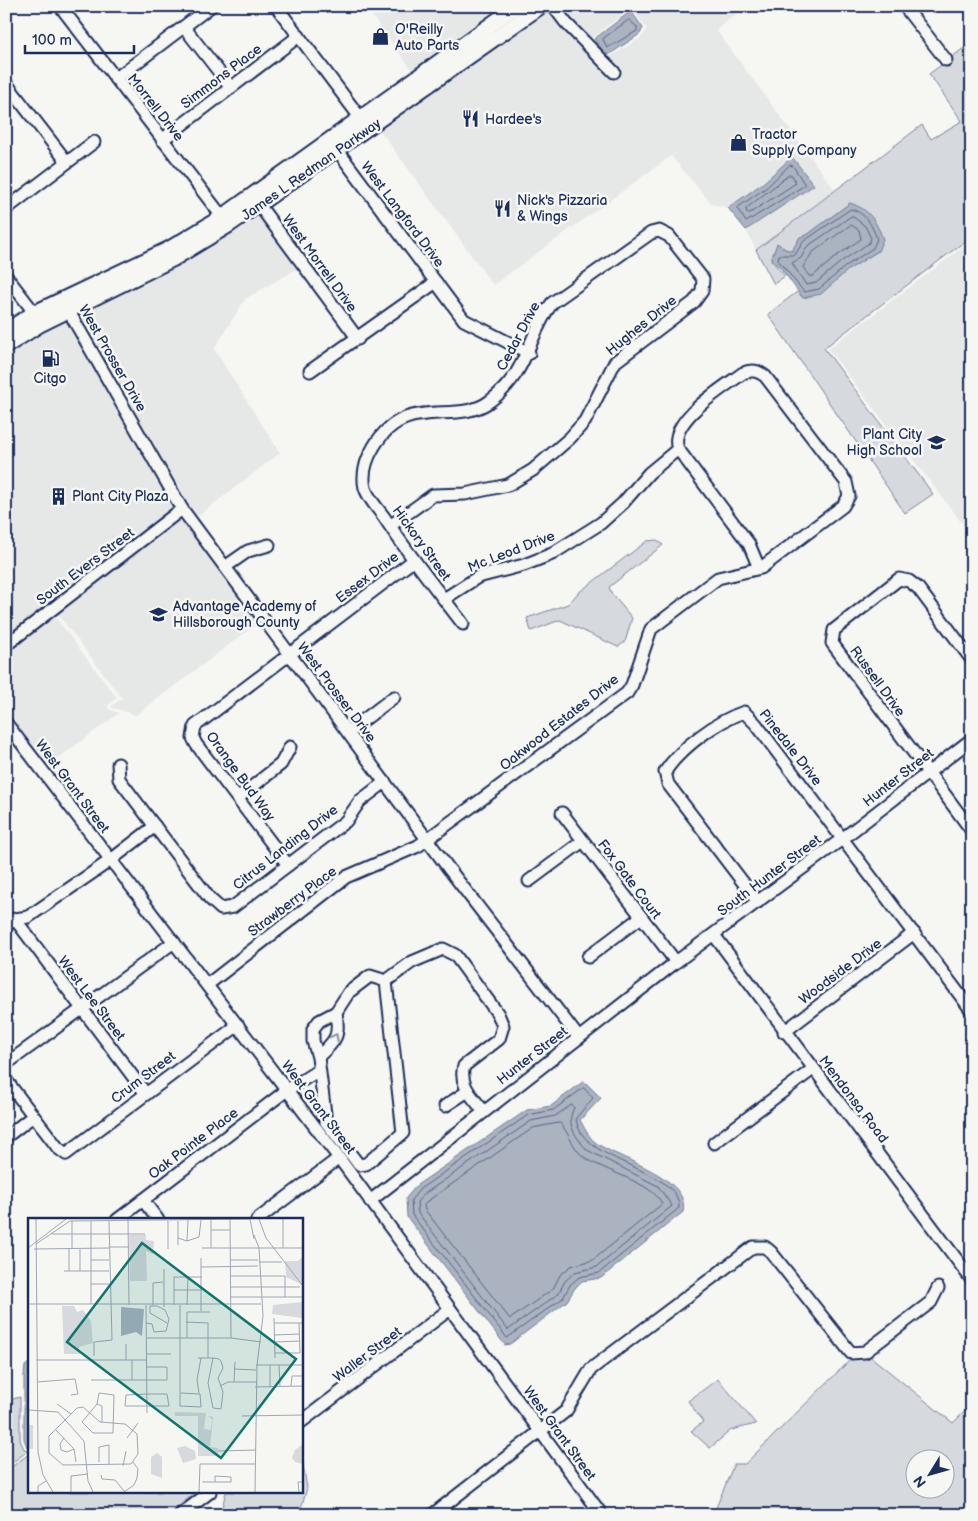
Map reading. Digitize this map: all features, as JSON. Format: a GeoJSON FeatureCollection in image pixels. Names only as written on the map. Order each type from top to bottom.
{"type":"FeatureCollection","features":[{"type":"Feature","properties":{"kind":"main road","name":"James L Redman Parkway"},"geometry":{"type":"LineString","coordinates":[[225,221],[329,139],[518,6]]}},
{"type":"Feature","properties":{"kind":"main road"},"geometry":{"type":"LineString","coordinates":[[464,62],[470,50],[530,6]]}},
{"type":"Feature","properties":{"kind":"main road","name":"James L Redman Parkway"},"geometry":{"type":"LineString","coordinates":[[65,304],[112,281],[139,263],[259,205],[541,6]]}},
{"type":"Feature","properties":{"kind":"main road"},"geometry":{"type":"LineString","coordinates":[[402,105],[424,82],[444,68],[452,52]]}},
{"type":"Feature","properties":{"kind":"main road"},"geometry":{"type":"LineString","coordinates":[[385,117],[388,105],[403,94],[418,76]]}},
{"type":"Feature","properties":{"kind":"main road"},"geometry":{"type":"LineString","coordinates":[[259,205],[262,193],[278,182],[295,164]]}},
{"type":"Feature","properties":{"kind":"main road"},"geometry":{"type":"LineString","coordinates":[[6,331],[166,262],[225,221]]}},
{"type":"Feature","properties":{"kind":"main road"},"geometry":{"type":"LineString","coordinates":[[6,344],[36,319]]}},
{"type":"Feature","properties":{"kind":"street","name":"Morrell Drive"},"geometry":{"type":"LineString","coordinates":[[60,6],[225,221]]}},
{"type":"Feature","properties":{"kind":"street"},"geometry":{"type":"LineString","coordinates":[[115,79],[211,6]]}},
{"type":"Feature","properties":{"kind":"street"},"geometry":{"type":"LineString","coordinates":[[276,6],[369,129]]}},
{"type":"Feature","properties":{"kind":"street"},"geometry":{"type":"LineString","coordinates":[[553,6],[566,23],[614,72]]}},
{"type":"Feature","properties":{"kind":"street"},"geometry":{"type":"LineString","coordinates":[[909,8],[946,60]]}},
{"type":"Feature","properties":{"kind":"street"},"geometry":{"type":"LineString","coordinates":[[184,27],[230,86]]}},
{"type":"Feature","properties":{"kind":"street","name":"Simmons Place"},"geometry":{"type":"LineString","coordinates":[[162,140],[230,86],[299,36]]}},
{"type":"Feature","properties":{"kind":"street"},"geometry":{"type":"LineString","coordinates":[[6,83],[67,162]]}},
{"type":"Feature","properties":{"kind":"street","name":"West Langford Drive"},"geometry":{"type":"LineString","coordinates":[[329,139],[464,320],[529,353]]}},
{"type":"Feature","properties":{"kind":"street"},"geometry":{"type":"LineString","coordinates":[[6,209],[94,142]]}},
{"type":"Feature","properties":{"kind":"street","name":"West Morrell Drive"},"geometry":{"type":"LineString","coordinates":[[259,205],[358,340]]}},
{"type":"Feature","properties":{"kind":"street","name":"Hughes Drive"},"geometry":{"type":"LineString","coordinates":[[390,526],[434,495],[465,494],[508,485],[533,470],[564,444],[585,421],[615,362],[694,302],[702,291],[702,279],[670,236],[659,231]]}},
{"type":"Feature","properties":{"kind":"street","name":"Cedar Drive"},"geometry":{"type":"LineString","coordinates":[[364,477],[366,462],[381,436],[404,418],[425,413],[464,411],[489,402],[511,382],[529,353],[544,314],[552,303],[651,233],[659,231]]}},
{"type":"Feature","properties":{"kind":"street"},"geometry":{"type":"LineString","coordinates":[[6,276],[36,319]]}},
{"type":"Feature","properties":{"kind":"street"},"geometry":{"type":"LineString","coordinates":[[310,372],[358,340],[436,282]]}},
{"type":"Feature","properties":{"kind":"street","name":"West Prosser Drive"},"geometry":{"type":"LineString","coordinates":[[65,304],[182,509],[428,840],[579,1038]]}},
{"type":"Feature","properties":{"kind":"street","name":"Oakwood Estates Drive"},"geometry":{"type":"LineString","coordinates":[[428,840],[627,693],[632,685],[650,629],[718,578],[759,568],[843,506],[849,496],[846,482],[765,376],[759,372],[751,370],[743,373],[694,410],[677,434],[675,442],[678,449]]}},
{"type":"Feature","properties":{"kind":"street"},"geometry":{"type":"LineString","coordinates":[[678,449],[750,544],[759,568]]}},
{"type":"Feature","properties":{"kind":"street","name":"Mc Leod Drive"},"geometry":{"type":"LineString","coordinates":[[444,599],[478,577],[524,565],[552,554],[593,528],[623,503],[649,473],[678,449]]}},
{"type":"Feature","properties":{"kind":"street","name":"Hickory Street"},"geometry":{"type":"LineString","coordinates":[[364,477],[366,490],[390,526],[463,624]]}},
{"type":"Feature","properties":{"kind":"street","name":"South Evers Street"},"geometry":{"type":"LineString","coordinates":[[6,645],[182,509]]}},
{"type":"Feature","properties":{"kind":"street"},"geometry":{"type":"LineString","coordinates":[[225,568],[248,551],[269,544]]}},
{"type":"Feature","properties":{"kind":"street","name":"Essex Drive"},"geometry":{"type":"LineString","coordinates":[[289,654],[414,560]]}},
{"type":"Feature","properties":{"kind":"street","name":"Russell Drive"},"geometry":{"type":"LineString","coordinates":[[972,660],[918,588],[909,581],[899,579],[834,630],[832,643],[972,831]]}},
{"type":"Feature","properties":{"kind":"street","name":"Orange Bud Way"},"geometry":{"type":"LineString","coordinates":[[288,865],[193,738],[195,726],[289,654]]}},
{"type":"Feature","properties":{"kind":"street"},"geometry":{"type":"LineString","coordinates":[[348,732],[394,697]]}},
{"type":"Feature","properties":{"kind":"street","name":"Pinedale Drive"},"geometry":{"type":"LineString","coordinates":[[758,902],[668,784],[665,772],[673,759],[726,718],[744,712],[756,724],[972,1011]]}},
{"type":"Feature","properties":{"kind":"street","name":"West Grant Street"},"geometry":{"type":"LineString","coordinates":[[6,723],[339,1158],[602,1515]]}},
{"type":"Feature","properties":{"kind":"street","name":"Hunter Street"},"geometry":{"type":"LineString","coordinates":[[842,839],[972,740]]}},
{"type":"Feature","properties":{"kind":"street"},"geometry":{"type":"LineString","coordinates":[[238,798],[281,764],[290,747]]}},
{"type":"Feature","properties":{"kind":"street","name":"Citrus Landing Drive"},"geometry":{"type":"LineString","coordinates":[[118,764],[119,779],[210,899],[221,909],[233,907],[346,822],[360,801],[385,782]]}},
{"type":"Feature","properties":{"kind":"street","name":"Fox Gate Court"},"geometry":{"type":"LineString","coordinates":[[562,813],[676,962]]}},
{"type":"Feature","properties":{"kind":"street"},"geometry":{"type":"LineString","coordinates":[[11,922],[28,916],[111,860],[155,826]]}},
{"type":"Feature","properties":{"kind":"street","name":"South Hunter Street"},"geometry":{"type":"LineString","coordinates":[[714,936],[842,839]]}},
{"type":"Feature","properties":{"kind":"street","name":"Strawberry Place"},"geometry":{"type":"LineString","coordinates":[[207,985],[346,877],[409,851],[428,840]]}},
{"type":"Feature","properties":{"kind":"street"},"geometry":{"type":"LineString","coordinates":[[529,881],[583,841]]}},
{"type":"Feature","properties":{"kind":"street"},"geometry":{"type":"LineString","coordinates":[[588,957],[640,917]]}},
{"type":"Feature","properties":{"kind":"street","name":"West Lee Street"},"geometry":{"type":"LineString","coordinates":[[11,922],[82,1010],[146,1094]]}},
{"type":"Feature","properties":{"kind":"street","name":"Woodside Drive"},"geometry":{"type":"LineString","coordinates":[[784,1032],[914,934]]}},
{"type":"Feature","properties":{"kind":"street","name":"Hunter Street"},"geometry":{"type":"LineString","coordinates":[[370,1201],[676,962],[714,936]]}},
{"type":"Feature","properties":{"kind":"street","name":"Mendonsa Road"},"geometry":{"type":"LineString","coordinates":[[714,936],[784,1032],[972,1280]]}},
{"type":"Feature","properties":{"kind":"street"},"geometry":{"type":"LineString","coordinates":[[6,1064],[174,942]]}},
{"type":"Feature","properties":{"kind":"street"},"geometry":{"type":"LineString","coordinates":[[386,981],[412,962],[436,951],[443,949],[455,955],[498,1014],[504,1026],[499,1039],[464,1066],[462,1079],[468,1091],[484,1112]]}},
{"type":"Feature","properties":{"kind":"street"},"geometry":{"type":"LineString","coordinates":[[370,976],[386,981],[402,1135],[366,1164],[357,1164],[328,1126],[318,1057],[313,1041],[313,1029],[319,1021],[336,1012],[349,992],[370,976]]}},
{"type":"Feature","properties":{"kind":"street"},"geometry":{"type":"LineString","coordinates":[[318,1057],[334,1042],[339,1030],[336,1012]]}},
{"type":"Feature","properties":{"kind":"street","name":"Crum Street"},"geometry":{"type":"LineString","coordinates":[[33,1116],[58,1148],[66,1154],[238,1025]]}},
{"type":"Feature","properties":{"kind":"street"},"geometry":{"type":"LineString","coordinates":[[714,1143],[813,1069]]}},
{"type":"Feature","properties":{"kind":"street","name":"Oak Pointe Place"},"geometry":{"type":"LineString","coordinates":[[119,1218],[287,1090],[319,1070]]}},
{"type":"Feature","properties":{"kind":"street"},"geometry":{"type":"LineString","coordinates":[[6,1080],[33,1116],[6,1137]]}},
{"type":"Feature","properties":{"kind":"street"},"geometry":{"type":"LineString","coordinates":[[445,1106],[468,1091]]}},
{"type":"Feature","properties":{"kind":"street"},"geometry":{"type":"LineString","coordinates":[[260,1218],[339,1158]]}},
{"type":"Feature","properties":{"kind":"street"},"geometry":{"type":"LineString","coordinates":[[143,1200],[156,1218]]}},
{"type":"Feature","properties":{"kind":"street"},"geometry":{"type":"LineString","coordinates":[[432,1515],[566,1411],[591,1369],[753,1247],[765,1247],[771,1252],[851,1353],[865,1352],[931,1302],[938,1288]]}},
{"type":"Feature","properties":{"kind":"street","name":"Waller Street"},"geometry":{"type":"LineString","coordinates":[[302,1421],[450,1309]]}},
{"type":"Feature","properties":{"kind":"street"},"geometry":{"type":"LineString","coordinates":[[180,1515],[207,1494]]}},
{"type":"Feature","properties":{"kind":"shaded area"},"geometry":{"type":"Polygon","coordinates":[[[365,6],[511,6],[415,74],[365,6]]]}},
{"type":"Feature","properties":{"kind":"shaded area"},"geometry":{"type":"Polygon","coordinates":[[[547,6],[746,6],[716,30],[835,190],[756,250],[746,230],[814,185],[792,157],[763,183],[728,208],[712,204],[671,156],[493,285],[379,129],[547,6]],[[631,8],[592,38],[592,42],[607,59],[642,37],[647,29],[631,8]]]}},
{"type":"Feature","properties":{"kind":"shaded area"},"geometry":{"type":"Polygon","coordinates":[[[972,42],[972,236],[824,348],[933,494],[905,513],[768,314],[797,292],[803,298],[878,251],[850,203],[807,235],[800,237],[792,251],[778,244],[771,260],[785,276],[774,284],[756,250],[922,125],[931,139],[962,121],[929,74],[972,42]]]}},
{"type":"Feature","properties":{"kind":"shaded area"},"geometry":{"type":"Polygon","coordinates":[[[258,210],[300,267],[245,299],[214,349],[280,453],[194,519],[74,311],[258,210]]]}},
{"type":"Feature","properties":{"kind":"shaded area","name":"Plant City High School"},"geometry":{"type":"Polygon","coordinates":[[[972,240],[972,536],[828,349],[972,240]]]}},
{"type":"Feature","properties":{"kind":"shaded area"},"geometry":{"type":"Polygon","coordinates":[[[66,314],[177,508],[6,640],[6,350],[66,314]]]}},
{"type":"Feature","properties":{"kind":"shaded area","name":"Advantage Academy of Hillsborough County"},"geometry":{"type":"Polygon","coordinates":[[[182,509],[263,619],[136,715],[111,707],[122,698],[54,609],[182,509]]]}},
{"type":"Feature","properties":{"kind":"shaded area"},"geometry":{"type":"Polygon","coordinates":[[[657,540],[663,545],[609,587],[612,594],[632,618],[625,642],[618,647],[560,620],[531,631],[527,618],[568,604],[578,593],[647,541],[657,540]]]}},
{"type":"Feature","properties":{"kind":"shaded area"},"geometry":{"type":"Polygon","coordinates":[[[53,614],[117,698],[108,705],[108,709],[119,713],[48,766],[6,710],[6,649],[53,614]]]}},
{"type":"Feature","properties":{"kind":"shaded area"},"geometry":{"type":"Polygon","coordinates":[[[861,1349],[953,1423],[972,1404],[972,1515],[713,1515],[734,1464],[745,1464],[861,1349]]]}},
{"type":"Feature","properties":{"kind":"shaded area"},"geometry":{"type":"Polygon","coordinates":[[[718,1379],[756,1424],[731,1430],[710,1448],[691,1431],[703,1422],[688,1401],[718,1379]]]}},
{"type":"Feature","properties":{"kind":"shaded area"},"geometry":{"type":"Polygon","coordinates":[[[20,1397],[20,1440],[24,1449],[28,1451],[6,1467],[6,1401],[20,1397]]]}},
{"type":"Feature","properties":{"kind":"shaded area"},"geometry":{"type":"Polygon","coordinates":[[[28,1455],[28,1494],[194,1494],[168,1515],[6,1515],[6,1471],[28,1455]]]}},
{"type":"Feature","properties":{"kind":"shaded area"},"geometry":{"type":"Polygon","coordinates":[[[302,1459],[307,1488],[299,1515],[220,1515],[225,1494],[302,1494],[302,1459]]]}},
{"type":"Feature","properties":{"kind":"water"},"geometry":{"type":"Polygon","coordinates":[[[631,11],[643,28],[640,34],[607,56],[594,39],[631,11]]]}},
{"type":"Feature","properties":{"kind":"water"},"geometry":{"type":"Polygon","coordinates":[[[792,157],[814,185],[746,230],[728,208],[763,183],[792,157]]]}},
{"type":"Feature","properties":{"kind":"water"},"geometry":{"type":"Polygon","coordinates":[[[850,203],[867,212],[878,227],[883,239],[878,251],[848,270],[821,294],[803,298],[780,267],[771,260],[777,243],[785,249],[792,251],[800,237],[807,235],[850,203]]]}},
{"type":"Feature","properties":{"kind":"water"},"geometry":{"type":"Polygon","coordinates":[[[584,1081],[601,1098],[580,1120],[590,1137],[605,1148],[650,1170],[676,1188],[682,1199],[683,1212],[601,1278],[582,1281],[567,1301],[510,1344],[505,1345],[407,1217],[406,1198],[417,1185],[527,1110],[551,1106],[584,1081]]]}},
{"type":"Feature","properties":{"kind":"water"},"geometry":{"type":"Polygon","coordinates":[[[28,1364],[28,1447],[24,1439],[25,1366],[28,1364]]]}},
{"type":"Feature","properties":{"kind":"place","name":"O'Reilly Auto Parts"},"geometry":{"type":"Point","coordinates":[381,37]}},
{"type":"Feature","properties":{"kind":"place","name":"Hardee's"},"geometry":{"type":"Point","coordinates":[471,119]}},
{"type":"Feature","properties":{"kind":"place","name":"Tractor Supply Company"},"geometry":{"type":"Point","coordinates":[738,142]}},
{"type":"Feature","properties":{"kind":"place","name":"Nick's Pizzaria & Wings"},"geometry":{"type":"Point","coordinates":[503,208]}},
{"type":"Feature","properties":{"kind":"place","name":"Citgo"},"geometry":{"type":"Point","coordinates":[50,358]}},
{"type":"Feature","properties":{"kind":"place","name":"Plant City High School"},"geometry":{"type":"Point","coordinates":[936,442]}},
{"type":"Feature","properties":{"kind":"place","name":"Plant City Plaza"},"geometry":{"type":"Point","coordinates":[58,496]}},
{"type":"Feature","properties":{"kind":"place","name":"Advantage Academy of Hillsborough County"},"geometry":{"type":"Point","coordinates":[159,614]}}]}
